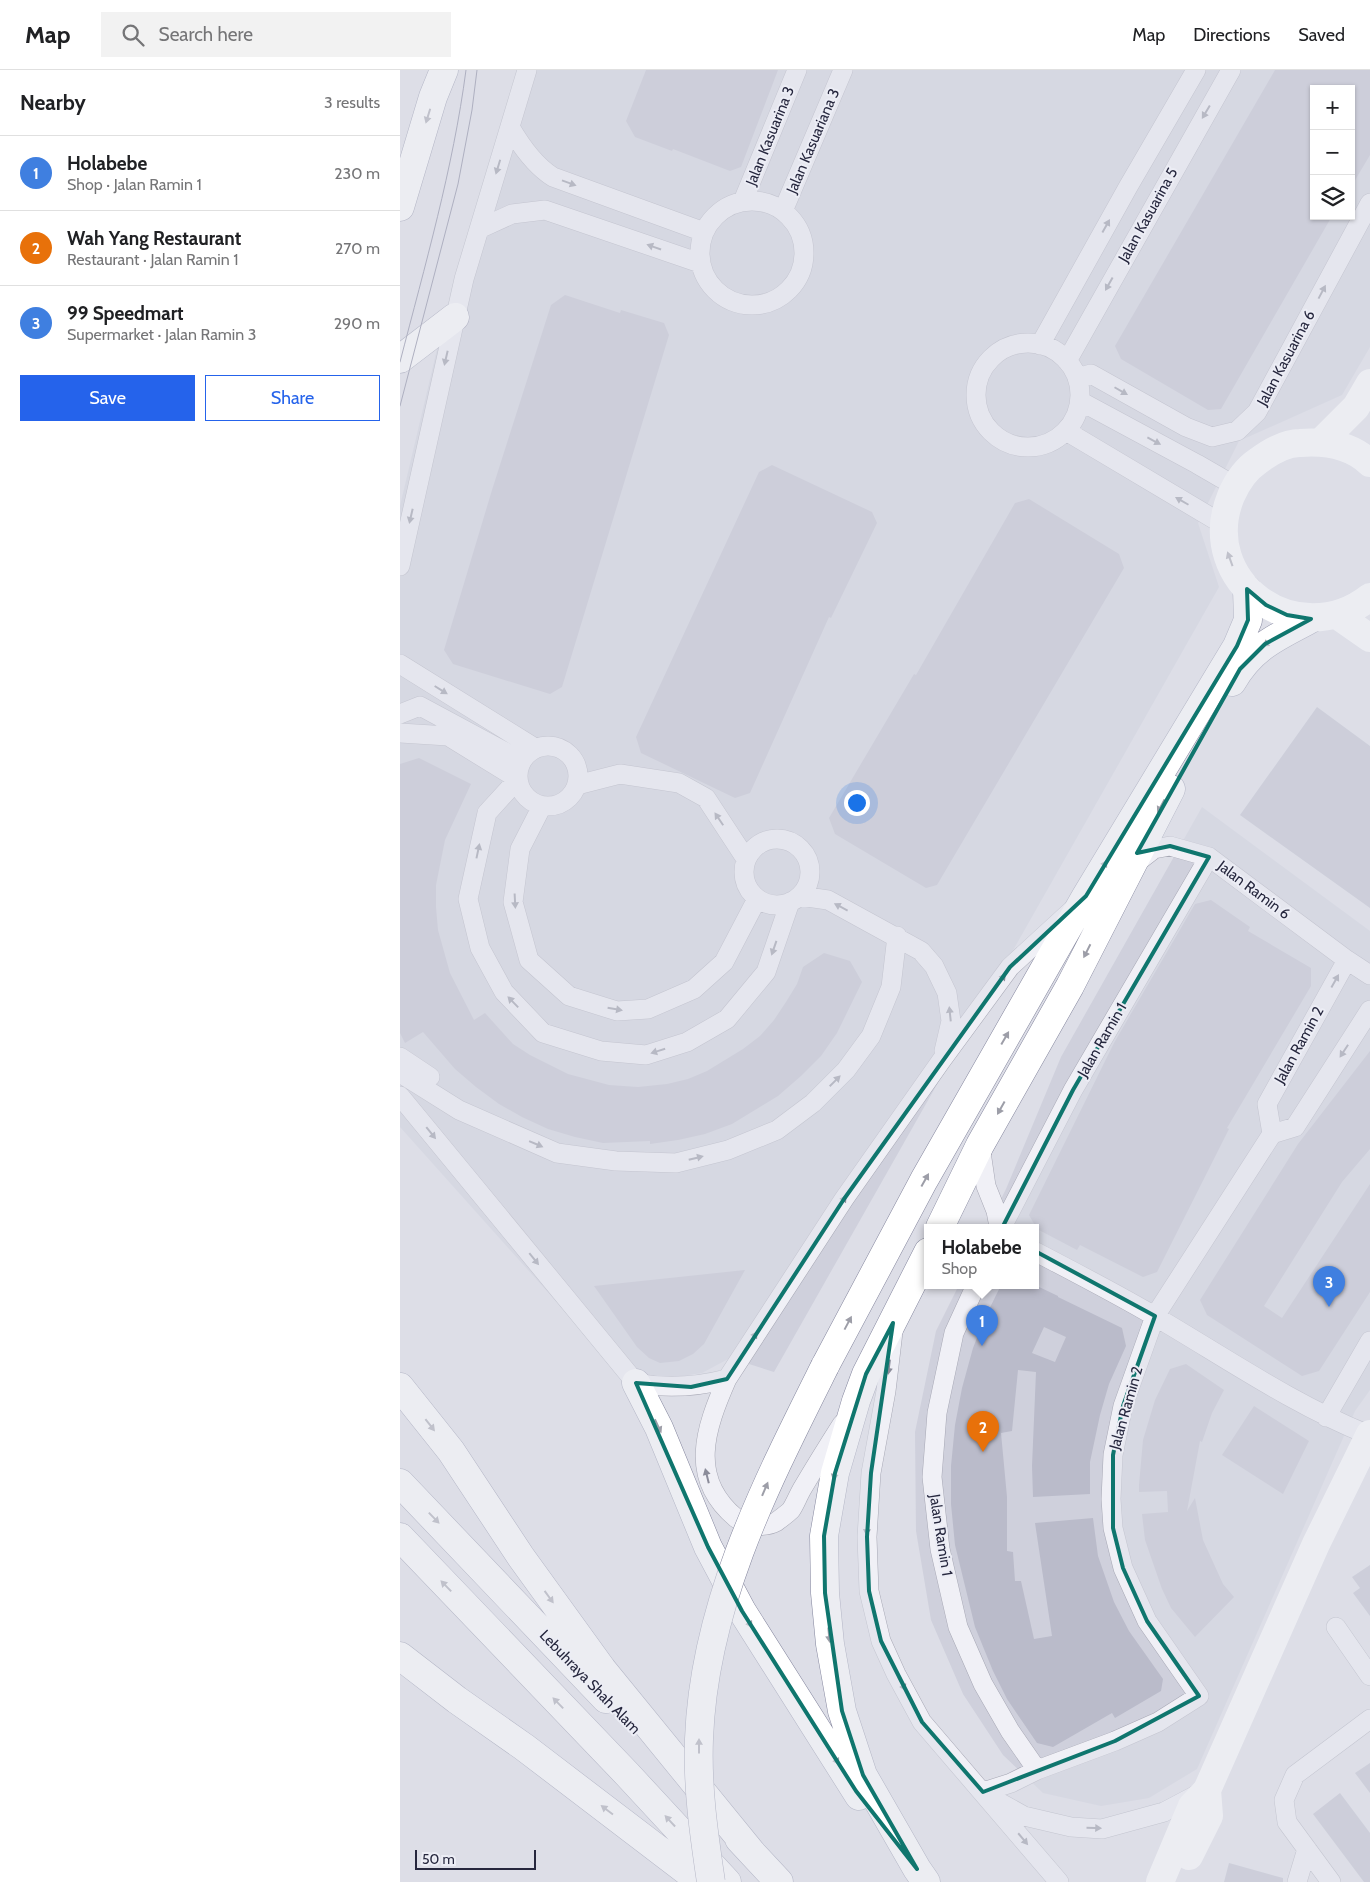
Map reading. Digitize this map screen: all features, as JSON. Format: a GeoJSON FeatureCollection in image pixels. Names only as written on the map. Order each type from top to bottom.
{"type":"FeatureCollection","features":[{"type":"Feature","properties":{"kind":"main road"},"geometry":{"type":"LineString","coordinates":[[400,207],[433,97],[444,70]]}},
{"type":"Feature","properties":{"kind":"main road"},"geometry":{"type":"LineString","coordinates":[[400,359],[456,317]]}},
{"type":"Feature","properties":{"kind":"main road"},"geometry":{"type":"LineString","coordinates":[[1321,442],[1356,407],[1370,383]]}},
{"type":"Feature","properties":{"kind":"main road"},"geometry":{"type":"LineString","coordinates":[[1370,463],[1365,458],[1344,447],[1321,442],[1295,443],[1271,451],[1251,466],[1235,486],[1228,505],[1224,525],[1226,548],[1234,570],[1247,589],[1266,605],[1287,615],[1324,617],[1370,638]]}},
{"type":"Feature","properties":{"kind":"main road"},"geometry":{"type":"LineString","coordinates":[[711,1882],[699,1784],[699,1739],[704,1681],[718,1617],[738,1554],[767,1484],[825,1366],[924,1180],[1086,896],[1238,646],[1248,620],[1247,589]]}},
{"type":"Feature","properties":{"kind":"main road"},"geometry":{"type":"LineString","coordinates":[[941,1224],[980,1146],[1070,986],[1164,800],[1240,669],[1265,644],[1324,617],[1358,606],[1370,597]]}},
{"type":"Feature","properties":{"kind":"main road"},"geometry":{"type":"LineString","coordinates":[[921,1876],[863,1775],[842,1711],[830,1644],[825,1593],[824,1536],[835,1473],[856,1401],[866,1374],[924,1263]]}},
{"type":"Feature","properties":{"kind":"main road"},"geometry":{"type":"LineString","coordinates":[[636,1383],[659,1428],[708,1547],[742,1611],[856,1791],[921,1876]]}},
{"type":"Feature","properties":{"kind":"main road"},"geometry":{"type":"LineString","coordinates":[[400,1387],[451,1451],[521,1557],[602,1669],[752,1852]]}},
{"type":"Feature","properties":{"kind":"main road"},"geometry":{"type":"LineString","coordinates":[[1160,1882],[1192,1806],[1207,1790],[1316,1544],[1370,1435]]}},
{"type":"Feature","properties":{"kind":"main road","name":"Lebuhraya Shah Alam"},"geometry":{"type":"LineString","coordinates":[[400,1483],[779,1882]]}},
{"type":"Feature","properties":{"kind":"main road"},"geometry":{"type":"LineString","coordinates":[[400,1537],[627,1774],[727,1882]]}},
{"type":"Feature","properties":{"kind":"main road"},"geometry":{"type":"LineString","coordinates":[[400,1656],[456,1700],[524,1747],[701,1882]]}},
{"type":"Feature","properties":{"kind":"main road"},"geometry":{"type":"LineString","coordinates":[[1176,1882],[1209,1816],[1207,1790]]}},
{"type":"Feature","properties":{"kind":"street"},"geometry":{"type":"LineString","coordinates":[[400,566],[464,279],[527,70]]}},
{"type":"Feature","properties":{"kind":"street","name":"Jalan Kasuarina 3"},"geometry":{"type":"LineString","coordinates":[[743,201],[797,70]]}},
{"type":"Feature","properties":{"kind":"street","name":"Jalan Kasuariana 3"},"geometry":{"type":"LineString","coordinates":[[782,211],[843,70]]}},
{"type":"Feature","properties":{"kind":"street","name":"Jalan Kasuarina 5"},"geometry":{"type":"LineString","coordinates":[[1040,345],[1196,70]]}},
{"type":"Feature","properties":{"kind":"street","name":"Jalan Kasuarina 5"},"geometry":{"type":"LineString","coordinates":[[1067,361],[1231,70]]}},
{"type":"Feature","properties":{"kind":"street"},"geometry":{"type":"LineString","coordinates":[[510,127],[532,159],[542,170],[553,177],[704,232]]}},
{"type":"Feature","properties":{"kind":"street"},"geometry":{"type":"LineString","coordinates":[[743,201],[764,202],[782,211],[790,218],[801,236],[804,257],[799,277],[790,290],[778,299],[748,306],[730,300],[714,290],[708,282],[700,263],[700,247],[704,232],[711,221],[731,205],[743,201]]}},
{"type":"Feature","properties":{"kind":"street","name":"Jalan Kasuarina 6"},"geometry":{"type":"LineString","coordinates":[[1077,378],[1091,374],[1186,427],[1212,437],[1236,431],[1257,412],[1370,203]]}},
{"type":"Feature","properties":{"kind":"street"},"geometry":{"type":"LineString","coordinates":[[479,229],[512,214],[545,210],[700,263]]}},
{"type":"Feature","properties":{"kind":"street"},"geometry":{"type":"LineString","coordinates":[[1016,345],[1040,345],[1055,351],[1067,361],[1077,378],[1080,401],[1076,417],[1066,431],[1048,444],[1025,447],[1012,445],[1000,439],[983,420],[979,409],[977,386],[987,364],[995,355],[1016,345]]}},
{"type":"Feature","properties":{"kind":"street"},"geometry":{"type":"LineString","coordinates":[[1080,401],[1235,486]]}},
{"type":"Feature","properties":{"kind":"street"},"geometry":{"type":"LineString","coordinates":[[1066,431],[1224,525]]}},
{"type":"Feature","properties":{"kind":"street"},"geometry":{"type":"LineString","coordinates":[[400,664],[525,762]]}},
{"type":"Feature","properties":{"kind":"street"},"geometry":{"type":"LineString","coordinates":[[400,714],[420,706],[525,762]]}},
{"type":"Feature","properties":{"kind":"street"},"geometry":{"type":"LineString","coordinates":[[400,733],[448,736],[525,762]]}},
{"type":"Feature","properties":{"kind":"street"},"geometry":{"type":"LineString","coordinates":[[525,762],[520,788],[533,802],[542,806],[560,804],[573,793],[577,785],[578,770],[576,763],[566,752],[553,746],[544,746],[525,762],[487,813],[468,899],[480,948],[504,992],[543,1033],[601,1051],[646,1055],[687,1042],[728,1019],[766,972],[795,899],[806,888],[809,871],[806,857],[792,843],[783,840],[763,842],[756,846],[746,859],[745,881],[750,891],[757,899],[773,905],[795,899],[828,900],[897,936],[921,951],[934,966],[947,992],[952,1021],[941,1061]]}},
{"type":"Feature","properties":{"kind":"street"},"geometry":{"type":"LineString","coordinates":[[577,785],[620,774],[679,783],[706,798],[746,859]]}},
{"type":"Feature","properties":{"kind":"street"},"geometry":{"type":"LineString","coordinates":[[542,806],[520,850],[513,902],[529,960],[569,996],[617,1011],[648,1009],[694,989],[724,962],[757,899]]}},
{"type":"Feature","properties":{"kind":"street","name":"Jalan Ramin 6"},"geometry":{"type":"LineString","coordinates":[[1129,868],[1154,849],[1170,846],[1209,857],[1370,975]]}},
{"type":"Feature","properties":{"kind":"street","name":"Jalan Ramin 1"},"geometry":{"type":"LineString","coordinates":[[1003,1224],[1073,1090],[1209,857]]}},
{"type":"Feature","properties":{"kind":"street"},"geometry":{"type":"LineString","coordinates":[[856,1401],[791,1509],[776,1522],[764,1526],[741,1522],[725,1509],[714,1494],[706,1476],[704,1454],[708,1430],[727,1379],[844,1199],[1010,967],[1086,896]]}},
{"type":"Feature","properties":{"kind":"street"},"geometry":{"type":"LineString","coordinates":[[400,1073],[459,1110],[557,1153],[616,1161],[676,1163],[728,1150],[777,1130],[813,1103],[846,1070],[871,1036],[891,987],[897,936]]}},
{"type":"Feature","properties":{"kind":"street","name":"Jalan Ramin 2"},"geometry":{"type":"LineString","coordinates":[[1037,1770],[1115,1741],[1158,1722],[1200,1696],[1147,1621],[1123,1568],[1114,1528],[1111,1499],[1113,1455],[1123,1406],[1155,1316],[1272,1134],[1267,1104],[1347,960]]}},
{"type":"Feature","properties":{"kind":"street"},"geometry":{"type":"LineString","coordinates":[[1272,1134],[1295,1126],[1370,1010]]}},
{"type":"Feature","properties":{"kind":"street"},"geometry":{"type":"LineString","coordinates":[[400,1057],[514,1135]]}},
{"type":"Feature","properties":{"kind":"street"},"geometry":{"type":"LineString","coordinates":[[400,1096],[636,1383],[691,1387],[727,1379]]}},
{"type":"Feature","properties":{"kind":"street"},"geometry":{"type":"LineString","coordinates":[[980,1146],[986,1186],[1000,1224]]}},
{"type":"Feature","properties":{"kind":"street"},"geometry":{"type":"LineString","coordinates":[[1039,1254],[1155,1316],[1243,1370],[1326,1417],[1370,1435]]}},
{"type":"Feature","properties":{"kind":"street","name":"Jalan Ramin 1"},"geometry":{"type":"LineString","coordinates":[[974,1289],[954,1333],[937,1413],[932,1477],[940,1549],[961,1635],[983,1684],[1010,1731],[1037,1770]]}},
{"type":"Feature","properties":{"kind":"street"},"geometry":{"type":"LineString","coordinates":[[895,1319],[886,1390],[872,1473],[866,1537],[869,1591],[881,1641],[896,1674],[922,1722],[1059,1882]]}},
{"type":"Feature","properties":{"kind":"street"},"geometry":{"type":"LineString","coordinates":[[1326,1417],[1370,1341]]}},
{"type":"Feature","properties":{"kind":"street"},"geometry":{"type":"LineString","coordinates":[[1336,1627],[1370,1676]]}},
{"type":"Feature","properties":{"kind":"street"},"geometry":{"type":"LineString","coordinates":[[1331,1882],[1287,1822],[1284,1800],[1295,1775],[1370,1719]]}},
{"type":"Feature","properties":{"kind":"street"},"geometry":{"type":"LineString","coordinates":[[983,1792],[1011,1784],[1037,1770]]}},
{"type":"Feature","properties":{"kind":"street"},"geometry":{"type":"LineString","coordinates":[[983,1792],[1024,1816],[1071,1827],[1102,1828],[1164,1812],[1207,1790]]}},
{"type":"Feature","properties":{"kind":"street"},"geometry":{"type":"LineString","coordinates":[[1297,1882],[1307,1849]]}},
{"type":"Feature","properties":{"kind":"highlighted area"},"geometry":{"type":"Polygon","coordinates":[[[1247,589],[1266,605],[1287,615],[1311,619],[1265,644],[1240,669],[1137,853],[1170,846],[1209,857],[1073,1090],[1000,1232],[1155,1316],[1123,1406],[1113,1455],[1113,1528],[1123,1568],[1147,1621],[1199,1696],[1115,1741],[983,1792],[922,1722],[881,1641],[869,1591],[867,1537],[871,1473],[893,1323],[866,1374],[835,1473],[824,1536],[825,1593],[842,1711],[863,1775],[917,1869],[856,1791],[742,1611],[708,1547],[636,1383],[691,1387],[727,1379],[844,1199],[1010,967],[1086,896],[1237,646],[1248,620],[1247,589]]]}},
{"type":"Feature","properties":{"kind":"shaded area"},"geometry":{"type":"Polygon","coordinates":[[[518,70],[1370,70],[1370,347],[1342,395],[1239,441],[1198,523],[1219,587],[774,1372],[730,1358],[702,1373],[630,1384],[400,1127],[400,506],[438,345],[518,70]]]}},
{"type":"Feature","properties":{"kind":"shaded area"},"geometry":{"type":"Polygon","coordinates":[[[1202,807],[1370,931],[1370,1390],[1355,1411],[1197,1769],[1149,1798],[1101,1806],[1043,1793],[1003,1755],[963,1694],[931,1620],[916,1531],[915,1432],[936,1331],[957,1289],[1039,1289],[1039,1224],[988,1224],[1006,1189],[1061,1057],[1202,807]]]}},
{"type":"Feature","properties":{"kind":"building"},"geometry":{"type":"Polygon","coordinates":[[[646,70],[778,70],[741,167],[730,171],[673,149],[672,151],[635,137],[626,121],[646,70]]]}},
{"type":"Feature","properties":{"kind":"building"},"geometry":{"type":"Polygon","coordinates":[[[1275,70],[1370,70],[1370,155],[1355,180],[1355,85],[1310,85],[1310,220],[1330,220],[1221,409],[1208,410],[1121,359],[1115,346],[1275,70]]]}},
{"type":"Feature","properties":{"kind":"building"},"geometry":{"type":"Polygon","coordinates":[[[565,295],[620,313],[621,310],[664,323],[669,335],[562,687],[550,694],[453,664],[444,650],[492,490],[551,305],[565,295]]]}},
{"type":"Feature","properties":{"kind":"building"},"geometry":{"type":"Polygon","coordinates":[[[772,465],[872,512],[877,523],[831,618],[829,617],[750,793],[735,798],[641,753],[636,737],[759,472],[772,465]]]}},
{"type":"Feature","properties":{"kind":"building"},"geometry":{"type":"Polygon","coordinates":[[[1029,499],[1119,554],[1124,568],[937,885],[926,888],[835,834],[829,818],[914,674],[916,675],[1015,503],[1029,499]]]}},
{"type":"Feature","properties":{"kind":"building"},"geometry":{"type":"Polygon","coordinates":[[[1317,707],[1370,746],[1370,908],[1240,815],[1317,707]]]}},
{"type":"Feature","properties":{"kind":"building"},"geometry":{"type":"Polygon","coordinates":[[[419,758],[471,784],[445,840],[436,885],[436,907],[438,930],[450,973],[474,1020],[485,1013],[513,1044],[530,1055],[568,1074],[609,1085],[638,1087],[667,1084],[688,1079],[707,1071],[760,1036],[786,1002],[797,984],[803,967],[824,953],[850,961],[862,982],[837,1033],[821,1056],[778,1096],[732,1124],[705,1134],[678,1140],[650,1144],[650,1141],[603,1143],[548,1129],[499,1104],[455,1069],[423,1032],[405,1043],[400,1033],[400,764],[419,758]]]}},
{"type":"Feature","properties":{"kind":"building"},"geometry":{"type":"Polygon","coordinates":[[[1211,900],[1250,927],[1248,931],[1311,968],[1311,986],[1227,1128],[1229,1129],[1157,1272],[1143,1277],[1080,1245],[1077,1250],[1039,1230],[1039,1224],[1034,1224],[1029,1215],[1114,1043],[1195,904],[1211,900]]]}},
{"type":"Feature","properties":{"kind":"building"},"geometry":{"type":"Polygon","coordinates":[[[1370,1051],[1370,1149],[1342,1182],[1264,1306],[1282,1318],[1370,1184],[1370,1292],[1319,1371],[1302,1376],[1207,1315],[1200,1300],[1298,1144],[1370,1051]]]}},
{"type":"Feature","properties":{"kind":"building"},"geometry":{"type":"Polygon","coordinates":[[[745,1270],[704,1344],[693,1354],[679,1361],[660,1363],[649,1358],[637,1347],[594,1286],[745,1270]]]}},
{"type":"Feature","properties":{"kind":"building"},"geometry":{"type":"Polygon","coordinates":[[[1039,1287],[1122,1328],[1126,1346],[1109,1384],[1100,1415],[1090,1462],[1090,1494],[1033,1497],[1032,1466],[1036,1372],[1018,1370],[1012,1431],[1001,1433],[1007,1497],[1007,1551],[1013,1552],[1015,1581],[1021,1581],[1034,1639],[1052,1636],[1035,1523],[1093,1518],[1098,1556],[1114,1602],[1129,1631],[1163,1679],[1161,1691],[1115,1718],[1112,1713],[1053,1747],[1037,1743],[1007,1699],[993,1671],[975,1627],[955,1545],[951,1504],[951,1466],[955,1425],[962,1388],[973,1348],[999,1289],[1039,1289],[1039,1287]],[[1044,1327],[1032,1353],[1055,1362],[1066,1337],[1044,1327]]]}},
{"type":"Feature","properties":{"kind":"building"},"geometry":{"type":"Polygon","coordinates":[[[1186,1364],[1224,1390],[1212,1413],[1202,1442],[1200,1441],[1187,1511],[1195,1498],[1203,1540],[1223,1584],[1234,1597],[1195,1637],[1171,1608],[1162,1589],[1145,1540],[1142,1514],[1168,1512],[1167,1491],[1139,1492],[1143,1440],[1155,1400],[1170,1369],[1186,1364]]]}},
{"type":"Feature","properties":{"kind":"building"},"geometry":{"type":"Polygon","coordinates":[[[1254,1406],[1309,1441],[1283,1494],[1222,1455],[1254,1406]]]}},
{"type":"Feature","properties":{"kind":"building"},"geometry":{"type":"Polygon","coordinates":[[[1370,1565],[1370,1616],[1353,1593],[1360,1588],[1352,1577],[1370,1565]]]}},
{"type":"Feature","properties":{"kind":"building"},"geometry":{"type":"Polygon","coordinates":[[[1370,1763],[1370,1793],[1355,1773],[1370,1763]]]}},
{"type":"Feature","properties":{"kind":"building"},"geometry":{"type":"Polygon","coordinates":[[[1340,1793],[1370,1833],[1370,1882],[1364,1882],[1313,1814],[1340,1793]]]}},
{"type":"Feature","properties":{"kind":"building"},"geometry":{"type":"Polygon","coordinates":[[[1229,1863],[1283,1878],[1283,1882],[1224,1882],[1229,1863]]]}},
{"type":"Feature","properties":{"kind":"tram line"},"geometry":{"type":"LineString","coordinates":[[400,362],[446,180],[466,70]]}},
{"type":"Feature","properties":{"kind":"tram line"},"geometry":{"type":"LineString","coordinates":[[400,406],[458,184],[472,110],[477,70]]}},
{"type":"Feature","properties":{"kind":"place","name":"99 Speedmart"},"geometry":{"type":"Point","coordinates":[1329,1307]}},
{"type":"Feature","properties":{"kind":"place","name":"Holabebe"},"geometry":{"type":"Point","coordinates":[982,1346]}},
{"type":"Feature","properties":{"kind":"place","name":"Wah Yang Restaurant"},"geometry":{"type":"Point","coordinates":[983,1452]}}]}
